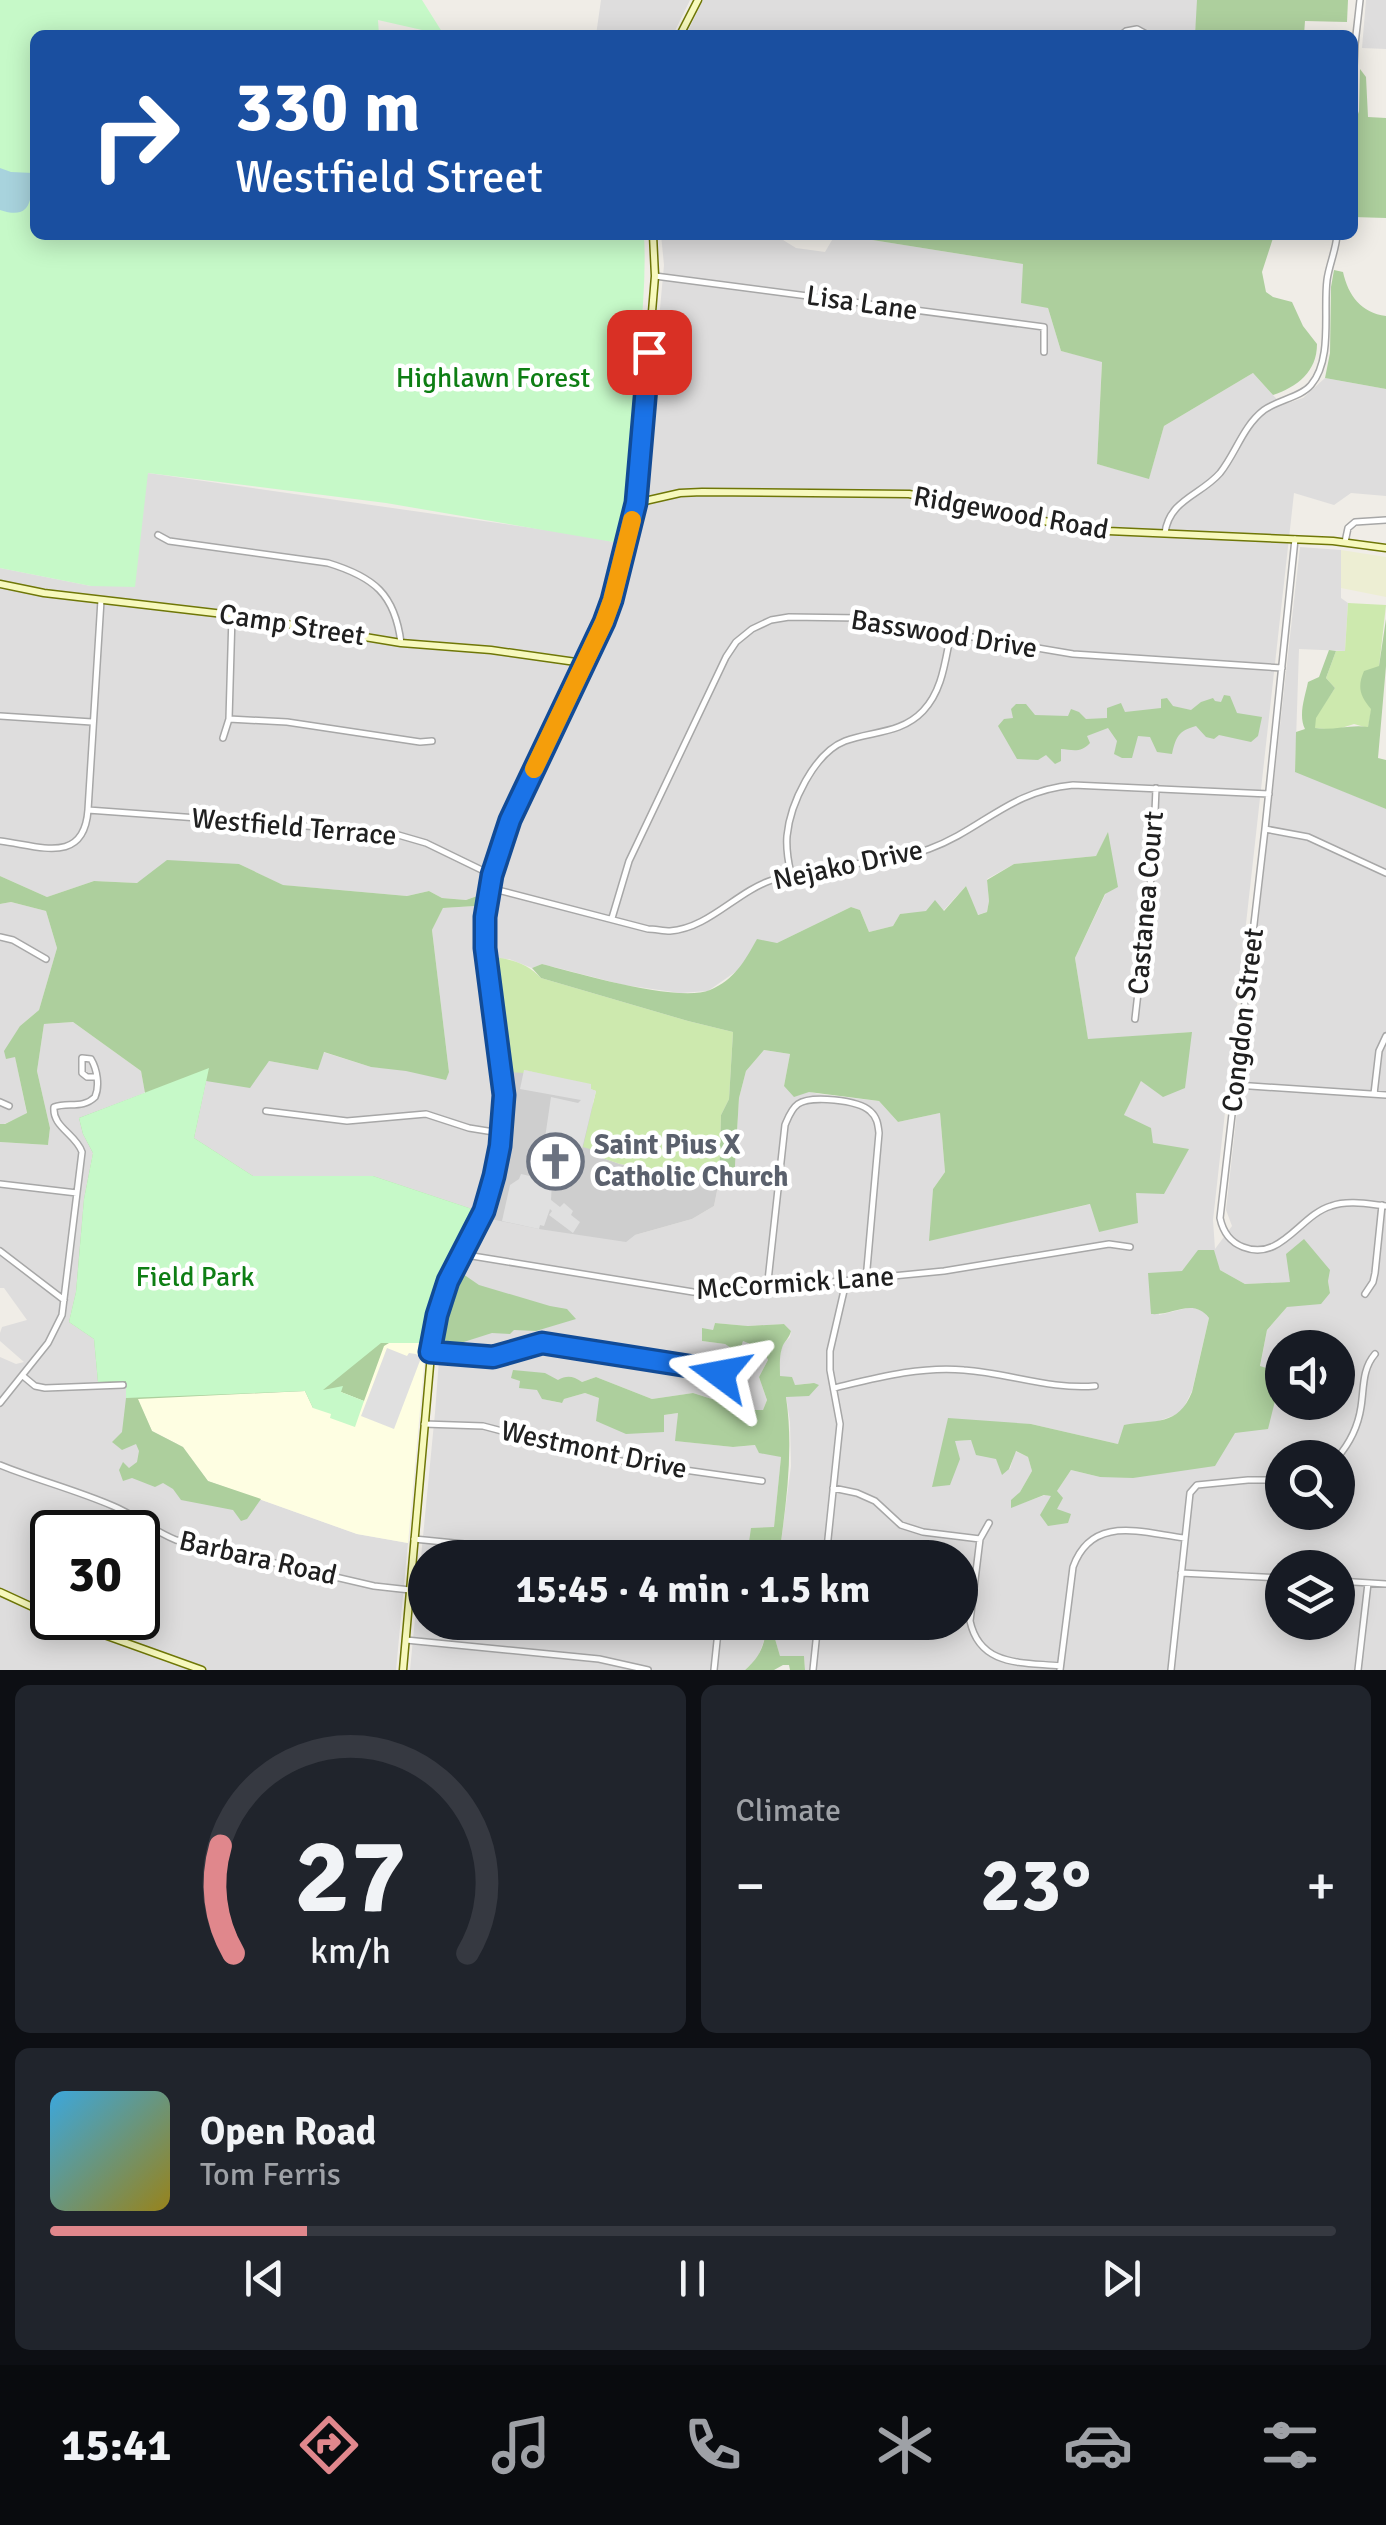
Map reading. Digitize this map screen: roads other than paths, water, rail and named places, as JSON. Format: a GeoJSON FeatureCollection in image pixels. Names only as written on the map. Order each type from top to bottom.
{"type":"FeatureCollection","features":[{"type":"Feature","properties":{"kind":"main road"},"geometry":{"type":"LineString","coordinates":[[683,30],[698,0]]}},
{"type":"Feature","properties":{"kind":"main road"},"geometry":{"type":"LineString","coordinates":[[414,1539],[430,1352],[437,1315],[460,1254],[484,1211],[498,1163],[504,1095],[485,948],[492,875],[510,820],[612,600],[636,503],[655,276],[653,240]]}},
{"type":"Feature","properties":{"kind":"main road","name":"Ridgewood Road"},"geometry":{"type":"LineString","coordinates":[[636,503],[702,492],[909,494],[1108,532],[1295,539],[1386,548]]}},
{"type":"Feature","properties":{"kind":"main road","name":"Camp Street"},"geometry":{"type":"LineString","coordinates":[[0,584],[401,642],[584,663]]}},
{"type":"Feature","properties":{"kind":"main road"},"geometry":{"type":"LineString","coordinates":[[0,1592],[30,1606]]}},
{"type":"Feature","properties":{"kind":"main road"},"geometry":{"type":"LineString","coordinates":[[403,1670],[408,1615]]}},
{"type":"Feature","properties":{"kind":"main road"},"geometry":{"type":"LineString","coordinates":[[118,1640],[202,1670]]}},
{"type":"Feature","properties":{"kind":"street"},"geometry":{"type":"LineString","coordinates":[[1357,30],[1360,0]]}},
{"type":"Feature","properties":{"kind":"street"},"geometry":{"type":"LineString","coordinates":[[1165,534],[1173,512],[1215,478],[1257,416],[1313,384],[1326,339],[1326,283],[1337,240]]}},
{"type":"Feature","properties":{"kind":"street","name":"Lisa Lane"},"geometry":{"type":"LineString","coordinates":[[655,276],[1044,327],[1044,352]]}},
{"type":"Feature","properties":{"kind":"street"},"geometry":{"type":"LineString","coordinates":[[1345,542],[1354,522],[1386,520]]}},
{"type":"Feature","properties":{"kind":"street"},"geometry":{"type":"LineString","coordinates":[[158,535],[347,569],[382,590],[391,602],[401,642]]}},
{"type":"Feature","properties":{"kind":"street","name":"Congdon Street"},"geometry":{"type":"LineString","coordinates":[[1295,539],[1220,1209],[1222,1226],[1232,1241],[1248,1249],[1264,1250],[1279,1244],[1326,1207],[1342,1203],[1384,1206],[1375,1273],[1365,1294]]}},
{"type":"Feature","properties":{"kind":"street"},"geometry":{"type":"LineString","coordinates":[[0,841],[66,847],[78,842],[84,833],[102,600]]}},
{"type":"Feature","properties":{"kind":"street"},"geometry":{"type":"LineString","coordinates":[[223,738],[229,718],[232,615]]}},
{"type":"Feature","properties":{"kind":"street","name":"Basswood Drive"},"geometry":{"type":"LineString","coordinates":[[612,918],[629,860],[726,657],[736,642],[771,620],[860,618],[1073,654],[1282,668]]}},
{"type":"Feature","properties":{"kind":"street"},"geometry":{"type":"LineString","coordinates":[[790,874],[787,854],[792,812],[815,764],[828,749],[848,740],[887,732],[908,724],[920,714],[934,698],[951,632]]}},
{"type":"Feature","properties":{"kind":"street"},"geometry":{"type":"LineString","coordinates":[[0,716],[92,722]]}},
{"type":"Feature","properties":{"kind":"street"},"geometry":{"type":"LineString","coordinates":[[229,718],[432,741]]}},
{"type":"Feature","properties":{"kind":"street","name":"Nejako Drive"},"geometry":{"type":"LineString","coordinates":[[490,888],[670,931],[690,927],[751,888],[790,874],[932,848],[1018,798],[1052,787],[1269,794]]}},
{"type":"Feature","properties":{"kind":"street","name":"Castanea Court"},"geometry":{"type":"LineString","coordinates":[[1135,1019],[1153,860],[1156,788]]}},
{"type":"Feature","properties":{"kind":"street","name":"Westfield Terrace"},"geometry":{"type":"LineString","coordinates":[[88,810],[388,832],[426,843],[492,875]]}},
{"type":"Feature","properties":{"kind":"street"},"geometry":{"type":"LineString","coordinates":[[1265,830],[1298,834],[1386,873]]}},
{"type":"Feature","properties":{"kind":"street"},"geometry":{"type":"LineString","coordinates":[[0,937],[46,959]]}},
{"type":"Feature","properties":{"kind":"street"},"geometry":{"type":"LineString","coordinates":[[1374,1094],[1379,1051],[1386,1036]]}},
{"type":"Feature","properties":{"kind":"street"},"geometry":{"type":"LineString","coordinates":[[0,1403],[56,1330],[64,1300],[82,1152],[54,1120],[53,1112],[58,1105],[90,1102],[97,1092],[96,1077]]}},
{"type":"Feature","properties":{"kind":"street"},"geometry":{"type":"LineString","coordinates":[[1236,1085],[1386,1095]]}},
{"type":"Feature","properties":{"kind":"street"},"geometry":{"type":"LineString","coordinates":[[767,1290],[785,1126],[798,1103],[813,1098],[868,1108],[876,1119],[880,1133],[866,1280]]}},
{"type":"Feature","properties":{"kind":"street"},"geometry":{"type":"LineString","coordinates":[[0,1102],[8,1106]]}},
{"type":"Feature","properties":{"kind":"street"},"geometry":{"type":"LineString","coordinates":[[266,1112],[347,1121],[426,1114],[500,1133]]}},
{"type":"Feature","properties":{"kind":"street"},"geometry":{"type":"LineString","coordinates":[[0,1184],[78,1193]]}},
{"type":"Feature","properties":{"kind":"street","name":"McCormick Lane"},"geometry":{"type":"LineString","coordinates":[[460,1254],[693,1292],[767,1290],[944,1272],[1109,1244],[1130,1247]]}},
{"type":"Feature","properties":{"kind":"street"},"geometry":{"type":"LineString","coordinates":[[0,1252],[64,1300]]}},
{"type":"Feature","properties":{"kind":"street"},"geometry":{"type":"LineString","coordinates":[[828,1540],[840,1424],[830,1351],[846,1282]]}},
{"type":"Feature","properties":{"kind":"street"},"geometry":{"type":"LineString","coordinates":[[430,1352],[493,1357],[542,1343],[720,1371]]}},
{"type":"Feature","properties":{"kind":"street"},"geometry":{"type":"LineString","coordinates":[[1349,1440],[1361,1407],[1366,1369],[1375,1354]]}},
{"type":"Feature","properties":{"kind":"street"},"geometry":{"type":"LineString","coordinates":[[732,1362],[740,1366],[742,1374],[737,1382],[728,1383],[720,1371],[732,1362]]}},
{"type":"Feature","properties":{"kind":"street"},"geometry":{"type":"LineString","coordinates":[[834,1388],[943,1368],[1058,1385],[1095,1386]]}},
{"type":"Feature","properties":{"kind":"street"},"geometry":{"type":"LineString","coordinates":[[23,1376],[45,1388],[123,1384]]}},
{"type":"Feature","properties":{"kind":"street","name":"Westmont Drive"},"geometry":{"type":"LineString","coordinates":[[424,1424],[483,1426],[608,1458],[762,1481]]}},
{"type":"Feature","properties":{"kind":"street","name":"Barbara Road"},"geometry":{"type":"LineString","coordinates":[[0,1464],[112,1505],[176,1540],[374,1586],[408,1590]]}},
{"type":"Feature","properties":{"kind":"street"},"geometry":{"type":"LineString","coordinates":[[1171,1670],[1192,1488],[1265,1480]]}},
{"type":"Feature","properties":{"kind":"street"},"geometry":{"type":"LineString","coordinates":[[833,1488],[875,1501],[901,1525],[980,1540]]}},
{"type":"Feature","properties":{"kind":"street"},"geometry":{"type":"LineString","coordinates":[[990,1523],[980,1540],[970,1622],[973,1634],[990,1654],[1004,1660],[1060,1668],[1078,1551],[1093,1538],[1110,1531],[1185,1538]]}},
{"type":"Feature","properties":{"kind":"street"},"geometry":{"type":"LineString","coordinates":[[414,1539],[424,1540]]}},
{"type":"Feature","properties":{"kind":"street"},"geometry":{"type":"LineString","coordinates":[[1182,1573],[1265,1577]]}},
{"type":"Feature","properties":{"kind":"street"},"geometry":{"type":"LineString","coordinates":[[1355,1582],[1386,1584]]}},
{"type":"Feature","properties":{"kind":"street"},"geometry":{"type":"LineString","coordinates":[[1358,1670],[1368,1583]]}},
{"type":"Feature","properties":{"kind":"street"},"geometry":{"type":"LineString","coordinates":[[406,1640],[600,1659],[648,1670]]}},
{"type":"Feature","properties":{"kind":"street"},"geometry":{"type":"LineString","coordinates":[[714,1670],[717,1640]]}},
{"type":"Feature","properties":{"kind":"street"},"geometry":{"type":"LineString","coordinates":[[813,1670],[816,1640]]}},
{"type":"Feature","properties":{"kind":"water"},"geometry":{"type":"Polygon","coordinates":[[[0,168],[30,173],[30,199],[24,210],[0,210],[0,168]]]}},
{"type":"Feature","properties":{"kind":"place","name":"Saint Pius X Catholic Church"},"geometry":{"type":"Point","coordinates":[555,1161]}},
{"type":"Feature","properties":{"kind":"park label","name":"Highlawn Forest"},"geometry":{"type":"Point","coordinates":[493,378]}},
{"type":"Feature","properties":{"kind":"park label","name":"Field Park"},"geometry":{"type":"Point","coordinates":[195,1277]}}]}
